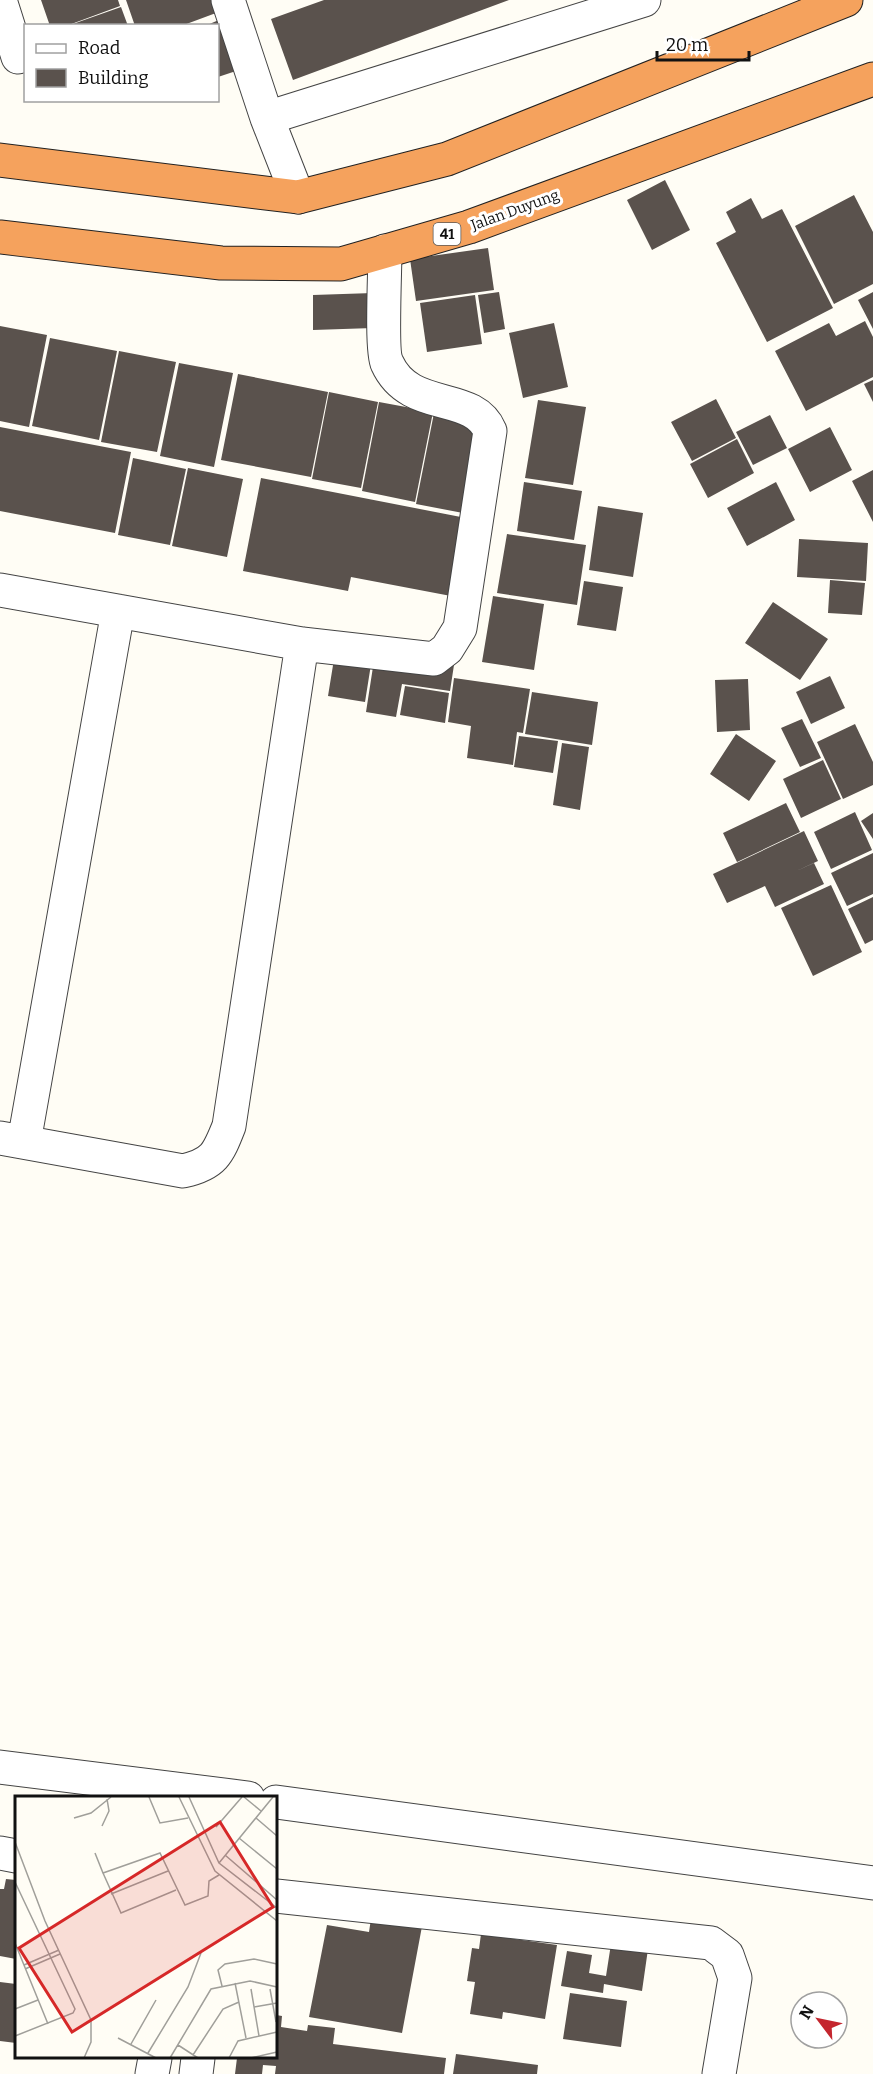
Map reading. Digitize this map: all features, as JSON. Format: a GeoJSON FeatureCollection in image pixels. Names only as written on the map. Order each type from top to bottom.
{"type":"FeatureCollection","features":[{"type":"Feature","properties":{"kind":"highway"},"geometry":{"type":"LineString","coordinates":[[0,160],[298,198],[447,159],[846,0]]}},
{"type":"Feature","properties":{"kind":"highway","name":"Jalan Duyung"},"geometry":{"type":"LineString","coordinates":[[0,237],[220,263],[341,264],[470,227],[873,79]]}},
{"type":"Feature","properties":{"kind":"street"},"geometry":{"type":"LineString","coordinates":[[0,0],[18,57]]}},
{"type":"Feature","properties":{"kind":"street"},"geometry":{"type":"LineString","coordinates":[[228,0],[267,118],[298,198]]}},
{"type":"Feature","properties":{"kind":"street"},"geometry":{"type":"LineString","coordinates":[[267,118],[644,0]]}},
{"type":"Feature","properties":{"kind":"street"},"geometry":{"type":"LineString","coordinates":[[0,590],[302,645],[434,659],[447,649],[460,628],[490,430],[485,419],[470,409],[415,394],[397,379],[385,361],[385,251]]}},
{"type":"Feature","properties":{"kind":"street"},"geometry":{"type":"LineString","coordinates":[[117,611],[12,1140],[183,1171],[200,1167],[213,1160],[222,1145],[229,1126],[302,645]]}},
{"type":"Feature","properties":{"kind":"street"},"geometry":{"type":"LineString","coordinates":[[0,1767],[196,1795],[218,1796]]}},
{"type":"Feature","properties":{"kind":"street"},"geometry":{"type":"LineString","coordinates":[[278,1802],[873,1883]]}},
{"type":"Feature","properties":{"kind":"street"},"geometry":{"type":"LineString","coordinates":[[0,1853],[15,1856]]}},
{"type":"Feature","properties":{"kind":"street"},"geometry":{"type":"LineString","coordinates":[[278,1896],[711,1943],[727,1954],[735,1978],[719,2074]]}},
{"type":"Feature","properties":{"kind":"street"},"geometry":{"type":"LineString","coordinates":[[152,2074],[155,2059]]}},
{"type":"Feature","properties":{"kind":"street"},"geometry":{"type":"LineString","coordinates":[[195,2074],[198,2059]]}},
{"type":"Feature","properties":{"kind":"building"},"geometry":{"type":"Polygon","coordinates":[[[41,0],[118,0],[120,6],[71,24],[49,24],[41,0]]]}},
{"type":"Feature","properties":{"kind":"building"},"geometry":{"type":"Polygon","coordinates":[[[126,0],[212,0],[216,13],[186,24],[134,24],[126,0]]]}},
{"type":"Feature","properties":{"kind":"building"},"geometry":{"type":"Polygon","coordinates":[[[324,0],[509,0],[293,80],[271,19],[324,0]]]}},
{"type":"Feature","properties":{"kind":"building"},"geometry":{"type":"Polygon","coordinates":[[[121,7],[127,24],[73,24],[121,7]]]}},
{"type":"Feature","properties":{"kind":"building"},"geometry":{"type":"Polygon","coordinates":[[[221,19],[239,70],[219,77],[219,24],[210,24],[221,19]]]}},
{"type":"Feature","properties":{"kind":"building"},"geometry":{"type":"Polygon","coordinates":[[[665,180],[690,230],[652,250],[627,200],[665,180]]]}},
{"type":"Feature","properties":{"kind":"building"},"geometry":{"type":"Polygon","coordinates":[[[854,195],[873,232],[873,284],[834,304],[795,226],[854,195]]]}},
{"type":"Feature","properties":{"kind":"building"},"geometry":{"type":"Polygon","coordinates":[[[751,198],[762,219],[782,209],[833,308],[767,342],[716,243],[736,232],[726,212],[751,198]]]}},
{"type":"Feature","properties":{"kind":"building"},"geometry":{"type":"Polygon","coordinates":[[[488,248],[494,290],[416,301],[410,259],[488,248]]]}},
{"type":"Feature","properties":{"kind":"building"},"geometry":{"type":"Polygon","coordinates":[[[499,292],[505,329],[484,333],[478,295],[499,292]]]}},
{"type":"Feature","properties":{"kind":"building"},"geometry":{"type":"Polygon","coordinates":[[[873,292],[873,329],[858,300],[873,292]]]}},
{"type":"Feature","properties":{"kind":"building"},"geometry":{"type":"Polygon","coordinates":[[[373,293],[373,328],[313,330],[313,295],[373,293]]]}},
{"type":"Feature","properties":{"kind":"building"},"geometry":{"type":"Polygon","coordinates":[[[475,295],[482,344],[427,352],[420,303],[475,295]]]}},
{"type":"Feature","properties":{"kind":"building"},"geometry":{"type":"Polygon","coordinates":[[[865,321],[873,337],[873,377],[806,411],[775,351],[829,323],[836,336],[865,321]]]}},
{"type":"Feature","properties":{"kind":"building"},"geometry":{"type":"Polygon","coordinates":[[[554,323],[568,387],[523,398],[509,333],[554,323]]]}},
{"type":"Feature","properties":{"kind":"building"},"geometry":{"type":"Polygon","coordinates":[[[0,326],[47,335],[29,427],[0,421],[0,326]]]}},
{"type":"Feature","properties":{"kind":"building"},"geometry":{"type":"Polygon","coordinates":[[[50,338],[117,351],[99,440],[32,426],[50,338]]]}},
{"type":"Feature","properties":{"kind":"building"},"geometry":{"type":"Polygon","coordinates":[[[119,351],[176,362],[157,452],[101,442],[119,351]]]}},
{"type":"Feature","properties":{"kind":"building"},"geometry":{"type":"Polygon","coordinates":[[[179,363],[233,373],[214,467],[160,456],[179,363]]]}},
{"type":"Feature","properties":{"kind":"building"},"geometry":{"type":"Polygon","coordinates":[[[238,374],[328,392],[311,477],[221,460],[238,374]]]}},
{"type":"Feature","properties":{"kind":"building"},"geometry":{"type":"Polygon","coordinates":[[[873,380],[873,402],[864,384],[873,380]]]}},
{"type":"Feature","properties":{"kind":"building"},"geometry":{"type":"Polygon","coordinates":[[[329,392],[378,402],[361,488],[312,479],[329,392]]]}},
{"type":"Feature","properties":{"kind":"building"},"geometry":{"type":"Polygon","coordinates":[[[716,399],[736,438],[692,461],[671,422],[716,399]]]}},
{"type":"Feature","properties":{"kind":"building"},"geometry":{"type":"Polygon","coordinates":[[[538,400],[586,407],[573,485],[525,478],[538,400]]]}},
{"type":"Feature","properties":{"kind":"building"},"geometry":{"type":"Polygon","coordinates":[[[379,402],[433,412],[415,502],[362,491],[379,402]]]}},
{"type":"Feature","properties":{"kind":"building"},"geometry":{"type":"Polygon","coordinates":[[[434,413],[481,422],[463,513],[416,504],[434,413]]]}},
{"type":"Feature","properties":{"kind":"building"},"geometry":{"type":"Polygon","coordinates":[[[770,415],[787,448],[753,465],[736,432],[770,415]]]}},
{"type":"Feature","properties":{"kind":"building"},"geometry":{"type":"Polygon","coordinates":[[[0,427],[131,452],[115,533],[0,511],[0,427]]]}},
{"type":"Feature","properties":{"kind":"building"},"geometry":{"type":"Polygon","coordinates":[[[830,427],[852,470],[810,492],[788,449],[830,427]]]}},
{"type":"Feature","properties":{"kind":"building"},"geometry":{"type":"Polygon","coordinates":[[[737,439],[754,473],[708,498],[690,464],[737,439]]]}},
{"type":"Feature","properties":{"kind":"building"},"geometry":{"type":"Polygon","coordinates":[[[133,458],[186,469],[170,545],[118,535],[133,458]]]}},
{"type":"Feature","properties":{"kind":"building"},"geometry":{"type":"Polygon","coordinates":[[[188,468],[243,479],[227,557],[172,546],[188,468]]]}},
{"type":"Feature","properties":{"kind":"building"},"geometry":{"type":"Polygon","coordinates":[[[873,470],[873,522],[852,481],[873,470]]]}},
{"type":"Feature","properties":{"kind":"building"},"geometry":{"type":"Polygon","coordinates":[[[261,478],[466,518],[451,596],[351,577],[348,591],[243,571],[261,478]]]}},
{"type":"Feature","properties":{"kind":"building"},"geometry":{"type":"Polygon","coordinates":[[[524,482],[582,491],[574,540],[517,531],[524,482]]]}},
{"type":"Feature","properties":{"kind":"building"},"geometry":{"type":"Polygon","coordinates":[[[776,482],[795,520],[747,546],[727,508],[776,482]]]}},
{"type":"Feature","properties":{"kind":"building"},"geometry":{"type":"Polygon","coordinates":[[[598,506],[643,513],[633,577],[589,570],[598,506]]]}},
{"type":"Feature","properties":{"kind":"building"},"geometry":{"type":"Polygon","coordinates":[[[507,534],[586,545],[577,605],[497,593],[507,534]]]}},
{"type":"Feature","properties":{"kind":"building"},"geometry":{"type":"Polygon","coordinates":[[[799,539],[868,543],[866,581],[797,577],[799,539]]]}},
{"type":"Feature","properties":{"kind":"building"},"geometry":{"type":"Polygon","coordinates":[[[830,580],[865,583],[862,615],[828,613],[830,580]]]}},
{"type":"Feature","properties":{"kind":"building"},"geometry":{"type":"Polygon","coordinates":[[[584,581],[623,587],[616,631],[577,625],[584,581]]]}},
{"type":"Feature","properties":{"kind":"building"},"geometry":{"type":"Polygon","coordinates":[[[493,596],[544,604],[534,670],[482,662],[493,596]]]}},
{"type":"Feature","properties":{"kind":"building"},"geometry":{"type":"Polygon","coordinates":[[[773,602],[828,639],[800,680],[745,643],[773,602]]]}},
{"type":"Feature","properties":{"kind":"building"},"geometry":{"type":"Polygon","coordinates":[[[335,653],[372,658],[365,702],[328,696],[335,653]]]}},
{"type":"Feature","properties":{"kind":"building"},"geometry":{"type":"Polygon","coordinates":[[[375,654],[454,665],[450,691],[402,684],[396,717],[366,712],[375,654]]]}},
{"type":"Feature","properties":{"kind":"building"},"geometry":{"type":"Polygon","coordinates":[[[830,676],[845,708],[811,724],[796,692],[830,676]]]}},
{"type":"Feature","properties":{"kind":"building"},"geometry":{"type":"Polygon","coordinates":[[[454,678],[530,689],[523,733],[517,732],[513,765],[467,758],[471,726],[448,722],[454,678]]]}},
{"type":"Feature","properties":{"kind":"building"},"geometry":{"type":"Polygon","coordinates":[[[748,679],[750,730],[717,732],[715,680],[748,679]]]}},
{"type":"Feature","properties":{"kind":"building"},"geometry":{"type":"Polygon","coordinates":[[[405,686],[449,693],[445,723],[400,715],[405,686]]]}},
{"type":"Feature","properties":{"kind":"building"},"geometry":{"type":"Polygon","coordinates":[[[532,692],[598,702],[592,745],[525,734],[532,692]]]}},
{"type":"Feature","properties":{"kind":"building"},"geometry":{"type":"Polygon","coordinates":[[[802,719],[821,758],[800,767],[781,728],[802,719]]]}},
{"type":"Feature","properties":{"kind":"building"},"geometry":{"type":"Polygon","coordinates":[[[855,724],[873,762],[873,785],[843,799],[817,742],[855,724]]]}},
{"type":"Feature","properties":{"kind":"building"},"geometry":{"type":"Polygon","coordinates":[[[736,734],[776,761],[749,801],[710,774],[736,734]]]}},
{"type":"Feature","properties":{"kind":"building"},"geometry":{"type":"Polygon","coordinates":[[[519,736],[558,741],[553,773],[514,767],[519,736]]]}},
{"type":"Feature","properties":{"kind":"building"},"geometry":{"type":"Polygon","coordinates":[[[562,743],[589,747],[580,810],[553,805],[562,743]]]}},
{"type":"Feature","properties":{"kind":"building"},"geometry":{"type":"Polygon","coordinates":[[[823,760],[841,799],[801,818],[783,779],[823,760]]]}},
{"type":"Feature","properties":{"kind":"building"},"geometry":{"type":"Polygon","coordinates":[[[786,803],[800,832],[737,862],[723,833],[786,803]]]}},
{"type":"Feature","properties":{"kind":"building"},"geometry":{"type":"Polygon","coordinates":[[[855,812],[872,850],[831,869],[814,832],[855,812]]]}},
{"type":"Feature","properties":{"kind":"building"},"geometry":{"type":"Polygon","coordinates":[[[873,813],[873,839],[861,821],[873,813]]]}},
{"type":"Feature","properties":{"kind":"building"},"geometry":{"type":"Polygon","coordinates":[[[804,831],[818,861],[794,872],[814,863],[824,884],[775,907],[765,886],[727,903],[713,874],[804,831]]]}},
{"type":"Feature","properties":{"kind":"building"},"geometry":{"type":"Polygon","coordinates":[[[873,853],[873,894],[847,906],[831,873],[873,853]]]}},
{"type":"Feature","properties":{"kind":"building"},"geometry":{"type":"Polygon","coordinates":[[[831,885],[862,952],[813,976],[781,908],[831,885]]]}},
{"type":"Feature","properties":{"kind":"building"},"geometry":{"type":"Polygon","coordinates":[[[873,897],[873,940],[865,944],[848,909],[873,897]]]}},
{"type":"Feature","properties":{"kind":"building"},"geometry":{"type":"Polygon","coordinates":[[[6,1879],[15,1880],[15,1959],[0,1956],[0,1889],[4,1889],[6,1879]]]}},
{"type":"Feature","properties":{"kind":"building"},"geometry":{"type":"Polygon","coordinates":[[[372,1912],[423,1921],[402,2033],[309,2017],[327,1925],[369,1932],[372,1912]]]}},
{"type":"Feature","properties":{"kind":"building"},"geometry":{"type":"Polygon","coordinates":[[[481,1934],[557,1945],[545,2019],[503,2012],[502,2019],[470,2014],[475,1982],[467,1981],[472,1948],[479,1949],[481,1934]]]}},
{"type":"Feature","properties":{"kind":"building"},"geometry":{"type":"Polygon","coordinates":[[[611,1944],[648,1949],[642,1991],[604,1984],[603,1993],[561,1986],[567,1951],[592,1955],[589,1973],[606,1976],[611,1944]]]}},
{"type":"Feature","properties":{"kind":"building"},"geometry":{"type":"Polygon","coordinates":[[[0,1982],[15,1984],[15,2043],[0,2041],[0,1982]]]}},
{"type":"Feature","properties":{"kind":"building"},"geometry":{"type":"Polygon","coordinates":[[[570,1993],[627,2001],[621,2047],[563,2039],[570,1993]]]}},
{"type":"Feature","properties":{"kind":"building"},"geometry":{"type":"Polygon","coordinates":[[[278,2015],[282,2016],[281,2027],[307,2031],[308,2025],[335,2028],[333,2044],[446,2058],[444,2074],[275,2074],[276,2066],[263,2065],[262,2074],[235,2074],[237,2059],[278,2059],[278,2015]]]}},
{"type":"Feature","properties":{"kind":"building"},"geometry":{"type":"Polygon","coordinates":[[[456,2054],[538,2065],[537,2074],[453,2074],[456,2054]]]}}]}
